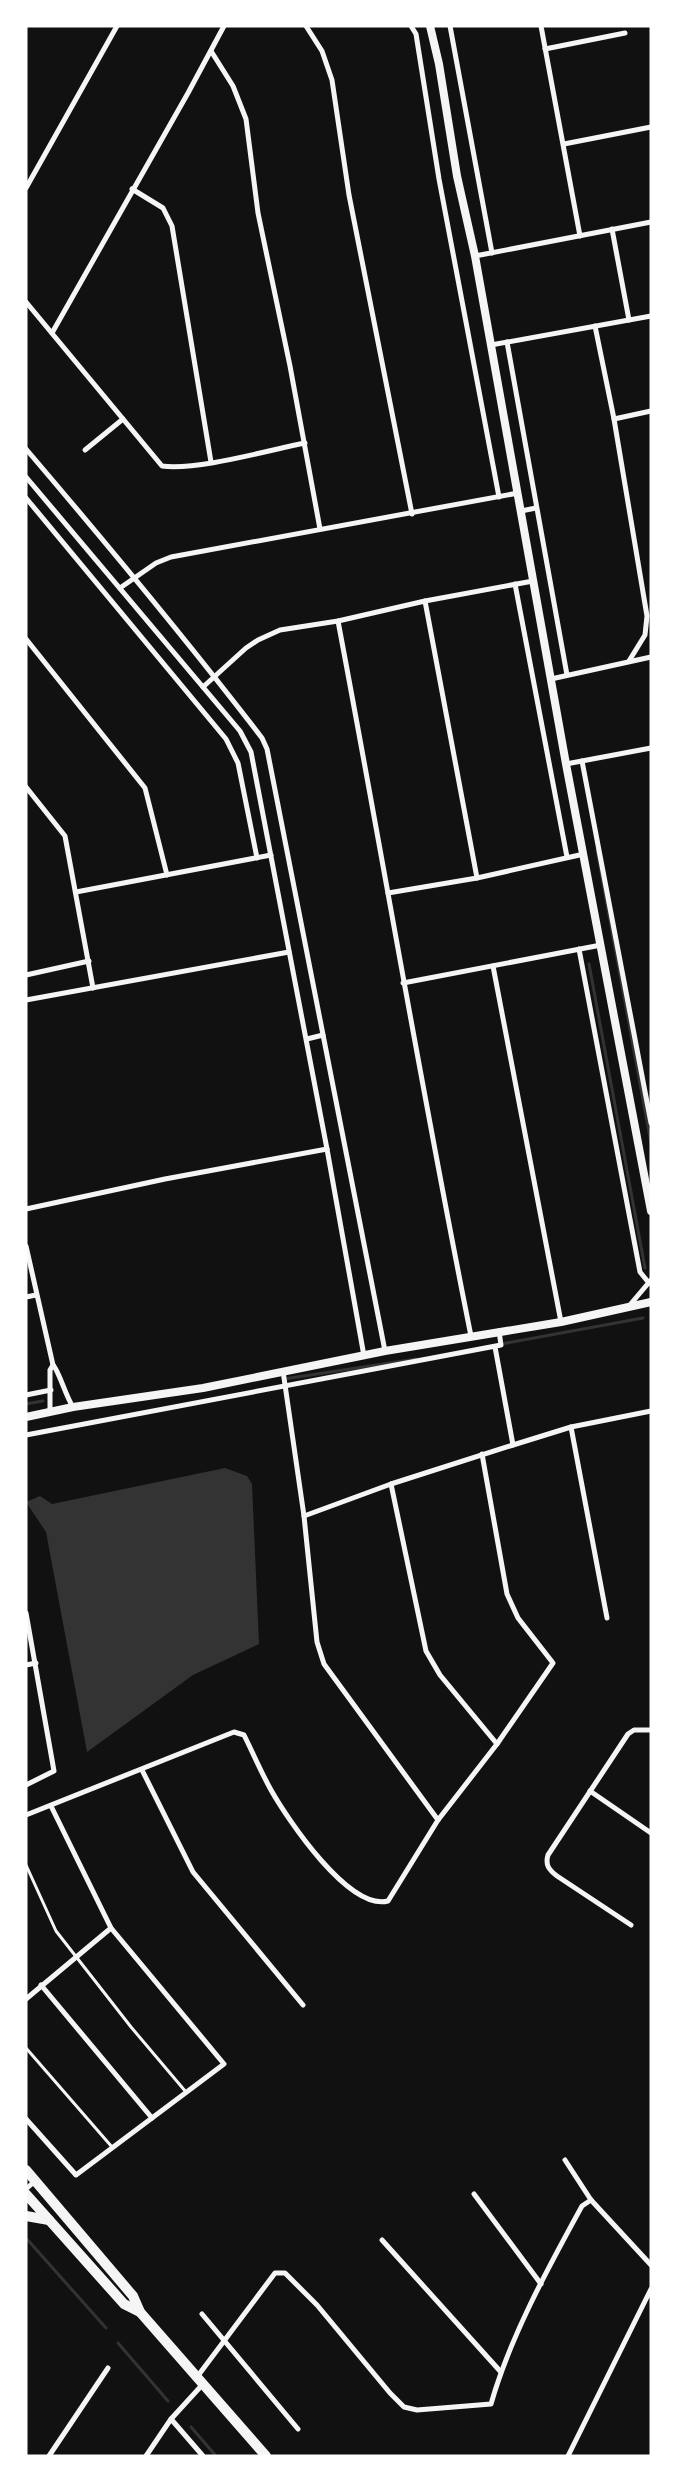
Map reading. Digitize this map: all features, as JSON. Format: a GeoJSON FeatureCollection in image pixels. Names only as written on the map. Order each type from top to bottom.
{"type":"FeatureCollection","features":[{"type":"Feature","properties":{"kind":"main road"},"geometry":{"type":"LineString","coordinates":[[26,2170],[133,2296],[140,2312],[266,2456]]}},
{"type":"Feature","properties":{"kind":"main road"},"geometry":{"type":"LineString","coordinates":[[26,2194],[124,2304],[140,2312]]}},
{"type":"Feature","properties":{"kind":"main road"},"geometry":{"type":"LineString","coordinates":[[26,2216],[49,2220]]}},
{"type":"Feature","properties":{"kind":"street"},"geometry":{"type":"LineString","coordinates":[[26,188],[117,26]]}},
{"type":"Feature","properties":{"kind":"street"},"geometry":{"type":"LineString","coordinates":[[52,333],[224,26]]}},
{"type":"Feature","properties":{"kind":"street"},"geometry":{"type":"LineString","coordinates":[[306,26],[322,51],[332,80],[349,195],[412,514]]}},
{"type":"Feature","properties":{"kind":"street"},"geometry":{"type":"LineString","coordinates":[[411,26],[416,34],[439,179],[499,497]]}},
{"type":"Feature","properties":{"kind":"street"},"geometry":{"type":"LineString","coordinates":[[430,26],[439,64],[457,176],[475,256],[566,764],[651,1211]]}},
{"type":"Feature","properties":{"kind":"street"},"geometry":{"type":"LineString","coordinates":[[450,26],[492,253]]}},
{"type":"Feature","properties":{"kind":"street"},"geometry":{"type":"LineString","coordinates":[[541,26],[580,236]]}},
{"type":"Feature","properties":{"kind":"street"},"geometry":{"type":"LineString","coordinates":[[545,49],[625,33]]}},
{"type":"Feature","properties":{"kind":"street"},"geometry":{"type":"LineString","coordinates":[[211,51],[233,86],[246,119],[258,213],[305,443],[320,529]]}},
{"type":"Feature","properties":{"kind":"street"},"geometry":{"type":"LineString","coordinates":[[564,144],[651,127]]}},
{"type":"Feature","properties":{"kind":"street"},"geometry":{"type":"LineString","coordinates":[[132,189],[163,208],[172,226],[210,462]]}},
{"type":"Feature","properties":{"kind":"street"},"geometry":{"type":"LineString","coordinates":[[475,256],[651,222]]}},
{"type":"Feature","properties":{"kind":"street"},"geometry":{"type":"LineString","coordinates":[[612,229],[629,320]]}},
{"type":"Feature","properties":{"kind":"street"},"geometry":{"type":"LineString","coordinates":[[26,302],[162,466],[170,467],[210,462],[305,443]]}},
{"type":"Feature","properties":{"kind":"street"},"geometry":{"type":"LineString","coordinates":[[491,345],[651,316]]}},
{"type":"Feature","properties":{"kind":"street"},"geometry":{"type":"LineString","coordinates":[[596,326],[614,418],[646,616],[645,635],[629,661]]}},
{"type":"Feature","properties":{"kind":"street"},"geometry":{"type":"LineString","coordinates":[[507,342],[567,675]]}},
{"type":"Feature","properties":{"kind":"street"},"geometry":{"type":"LineString","coordinates":[[614,418],[651,411]]}},
{"type":"Feature","properties":{"kind":"street"},"geometry":{"type":"LineString","coordinates":[[86,450],[123,419]]}},
{"type":"Feature","properties":{"kind":"street"},"geometry":{"type":"LineString","coordinates":[[26,449],[135,577],[262,738],[267,749],[385,1351]]}},
{"type":"Feature","properties":{"kind":"street"},"geometry":{"type":"LineString","coordinates":[[26,477],[240,732],[251,752],[327,1149],[364,1356]]}},
{"type":"Feature","properties":{"kind":"street"},"geometry":{"type":"LineString","coordinates":[[120,588],[135,577],[171,557],[518,494]]}},
{"type":"Feature","properties":{"kind":"street"},"geometry":{"type":"LineString","coordinates":[[26,498],[226,739],[238,763],[257,858]]}},
{"type":"Feature","properties":{"kind":"street"},"geometry":{"type":"LineString","coordinates":[[521,511],[536,508]]}},
{"type":"Feature","properties":{"kind":"street"},"geometry":{"type":"LineString","coordinates":[[203,687],[246,648],[267,635],[280,630],[338,621],[425,601],[533,581]]}},
{"type":"Feature","properties":{"kind":"street"},"geometry":{"type":"LineString","coordinates":[[515,584],[566,857]]}},
{"type":"Feature","properties":{"kind":"street"},"geometry":{"type":"LineString","coordinates":[[425,601],[478,878]]}},
{"type":"Feature","properties":{"kind":"street"},"geometry":{"type":"LineString","coordinates":[[338,621],[403,983],[471,1336]]}},
{"type":"Feature","properties":{"kind":"street"},"geometry":{"type":"LineString","coordinates":[[26,639],[145,788],[150,799],[167,875]]}},
{"type":"Feature","properties":{"kind":"street"},"geometry":{"type":"LineString","coordinates":[[551,679],[651,657]]}},
{"type":"Feature","properties":{"kind":"street"},"geometry":{"type":"LineString","coordinates":[[566,764],[651,748]]}},
{"type":"Feature","properties":{"kind":"street"},"geometry":{"type":"LineString","coordinates":[[582,761],[651,1123]]}},
{"type":"Feature","properties":{"kind":"street"},"geometry":{"type":"LineString","coordinates":[[26,787],[65,836],[94,988]]}},
{"type":"Feature","properties":{"kind":"street"},"geometry":{"type":"LineString","coordinates":[[388,893],[478,878],[584,854]]}},
{"type":"Feature","properties":{"kind":"street"},"geometry":{"type":"LineString","coordinates":[[76,892],[271,855]]}},
{"type":"Feature","properties":{"kind":"street"},"geometry":{"type":"LineString","coordinates":[[403,983],[601,945]]}},
{"type":"Feature","properties":{"kind":"street"},"geometry":{"type":"LineString","coordinates":[[579,949],[640,1272],[650,1282],[629,1306]]}},
{"type":"Feature","properties":{"kind":"street"},"geometry":{"type":"LineString","coordinates":[[26,1000],[289,952]]}},
{"type":"Feature","properties":{"kind":"street"},"geometry":{"type":"LineString","coordinates":[[26,974],[89,961]]}},
{"type":"Feature","properties":{"kind":"street"},"geometry":{"type":"LineString","coordinates":[[493,966],[561,1322]]}},
{"type":"Feature","properties":{"kind":"street"},"geometry":{"type":"LineString","coordinates":[[306,1039],[323,1035]]}},
{"type":"Feature","properties":{"kind":"street"},"geometry":{"type":"LineString","coordinates":[[26,1209],[165,1179],[327,1149]]}},
{"type":"Feature","properties":{"kind":"street"},"geometry":{"type":"LineString","coordinates":[[26,1246],[53,1365],[56,1368],[65,1394],[73,1407]]}},
{"type":"Feature","properties":{"kind":"street"},"geometry":{"type":"LineString","coordinates":[[26,1297],[36,1295]]}},
{"type":"Feature","properties":{"kind":"street"},"geometry":{"type":"LineString","coordinates":[[26,1417],[73,1407],[198,1389],[385,1351],[561,1322],[651,1302]]}},
{"type":"Feature","properties":{"kind":"street"},"geometry":{"type":"LineString","coordinates":[[26,1435],[284,1385],[501,1346],[499,1331]]}},
{"type":"Feature","properties":{"kind":"street"},"geometry":{"type":"LineString","coordinates":[[495,1347],[512,1444]]}},
{"type":"Feature","properties":{"kind":"street"},"geometry":{"type":"LineString","coordinates":[[50,1412],[50,1370],[53,1365]]}},
{"type":"Feature","properties":{"kind":"street"},"geometry":{"type":"LineString","coordinates":[[283,1371],[304,1516],[317,1642],[324,1664],[438,1820]]}},
{"type":"Feature","properties":{"kind":"street"},"geometry":{"type":"LineString","coordinates":[[26,1395],[51,1390]]}},
{"type":"Feature","properties":{"kind":"street"},"geometry":{"type":"LineString","coordinates":[[304,1516],[391,1484],[512,1444],[571,1427],[651,1411]]}},
{"type":"Feature","properties":{"kind":"street"},"geometry":{"type":"LineString","coordinates":[[571,1427],[607,1618]]}},
{"type":"Feature","properties":{"kind":"street"},"geometry":{"type":"LineString","coordinates":[[26,1815],[234,1732],[244,1735],[287,1815],[304,1839],[333,1872],[360,1897],[380,1903],[388,1901],[438,1820],[497,1744],[553,1663],[518,1618],[507,1594],[482,1454]]}},
{"type":"Feature","properties":{"kind":"street"},"geometry":{"type":"LineString","coordinates":[[391,1484],[426,1651],[440,1675],[497,1744]]}},
{"type":"Feature","properties":{"kind":"street"},"geometry":{"type":"LineString","coordinates":[[26,1613],[54,1771],[26,1785]]}},
{"type":"Feature","properties":{"kind":"street"},"geometry":{"type":"LineString","coordinates":[[26,1666],[36,1664]]}},
{"type":"Feature","properties":{"kind":"street"},"geometry":{"type":"LineString","coordinates":[[631,1925],[549,1870],[546,1861],[548,1855],[628,1734],[634,1730],[651,1730]]}},
{"type":"Feature","properties":{"kind":"street"},"geometry":{"type":"LineString","coordinates":[[142,1770],[193,1872],[303,2004]]}},
{"type":"Feature","properties":{"kind":"street"},"geometry":{"type":"LineString","coordinates":[[590,1791],[651,1833]]}},
{"type":"Feature","properties":{"kind":"street"},"geometry":{"type":"LineString","coordinates":[[26,2119],[76,2175],[224,2064],[110,1928],[51,1806]]}},
{"type":"Feature","properties":{"kind":"street"},"geometry":{"type":"LineString","coordinates":[[26,1999],[110,1928]]}},
{"type":"Feature","properties":{"kind":"street"},"geometry":{"type":"LineString","coordinates":[[42,1985],[152,2118]]}},
{"type":"Feature","properties":{"kind":"street"},"geometry":{"type":"LineString","coordinates":[[565,2160],[591,2200],[651,2265]]}},
{"type":"Feature","properties":{"kind":"street"},"geometry":{"type":"LineString","coordinates":[[26,2189],[35,2181]]}},
{"type":"Feature","properties":{"kind":"street"},"geometry":{"type":"LineString","coordinates":[[474,2194],[542,2284]]}},
{"type":"Feature","properties":{"kind":"street"},"geometry":{"type":"LineString","coordinates":[[146,2456],[171,2418],[195,2393],[224,2341],[275,2273],[285,2273],[317,2305],[404,2407],[417,2410],[491,2404],[500,2371],[542,2284],[582,2206],[591,2200]]}},
{"type":"Feature","properties":{"kind":"street"},"geometry":{"type":"LineString","coordinates":[[382,2240],[500,2371]]}},
{"type":"Feature","properties":{"kind":"street"},"geometry":{"type":"LineString","coordinates":[[568,2456],[651,2289]]}},
{"type":"Feature","properties":{"kind":"street"},"geometry":{"type":"LineString","coordinates":[[202,2314],[298,2429]]}},
{"type":"Feature","properties":{"kind":"street"},"geometry":{"type":"LineString","coordinates":[[49,2456],[108,2368]]}},
{"type":"Feature","properties":{"kind":"street"},"geometry":{"type":"LineString","coordinates":[[171,2418],[203,2456]]}},
{"type":"Feature","properties":{"kind":"lane"},"geometry":{"type":"LineString","coordinates":[[26,1865],[56,1931],[186,2092]]}},
{"type":"Feature","properties":{"kind":"lane"},"geometry":{"type":"LineString","coordinates":[[26,2048],[112,2147]]}},
{"type":"Feature","properties":{"kind":"shaded area"},"geometry":{"type":"Polygon","coordinates":[[[225,1468],[247,1476],[252,1484],[259,1644],[193,1675],[87,1752],[46,1532],[26,1502],[40,1496],[52,1504],[225,1468]]]}},
{"type":"Feature","properties":{"kind":"waterway"},"geometry":{"type":"LineString","coordinates":[[597,850],[651,1143]]}},
{"type":"Feature","properties":{"kind":"waterway"},"geometry":{"type":"LineString","coordinates":[[589,964],[645,1268]]}},
{"type":"Feature","properties":{"kind":"waterway"},"geometry":{"type":"LineString","coordinates":[[501,1344],[643,1318]]}},
{"type":"Feature","properties":{"kind":"waterway"},"geometry":{"type":"LineString","coordinates":[[284,1379],[416,1359]]}},
{"type":"Feature","properties":{"kind":"waterway"},"geometry":{"type":"LineString","coordinates":[[26,1404],[43,1401]]}},
{"type":"Feature","properties":{"kind":"waterway"},"geometry":{"type":"LineString","coordinates":[[26,2238],[106,2328]]}},
{"type":"Feature","properties":{"kind":"waterway"},"geometry":{"type":"LineString","coordinates":[[118,2343],[168,2401]]}},
{"type":"Feature","properties":{"kind":"waterway"},"geometry":{"type":"LineString","coordinates":[[191,2427],[216,2456]]}}]}
